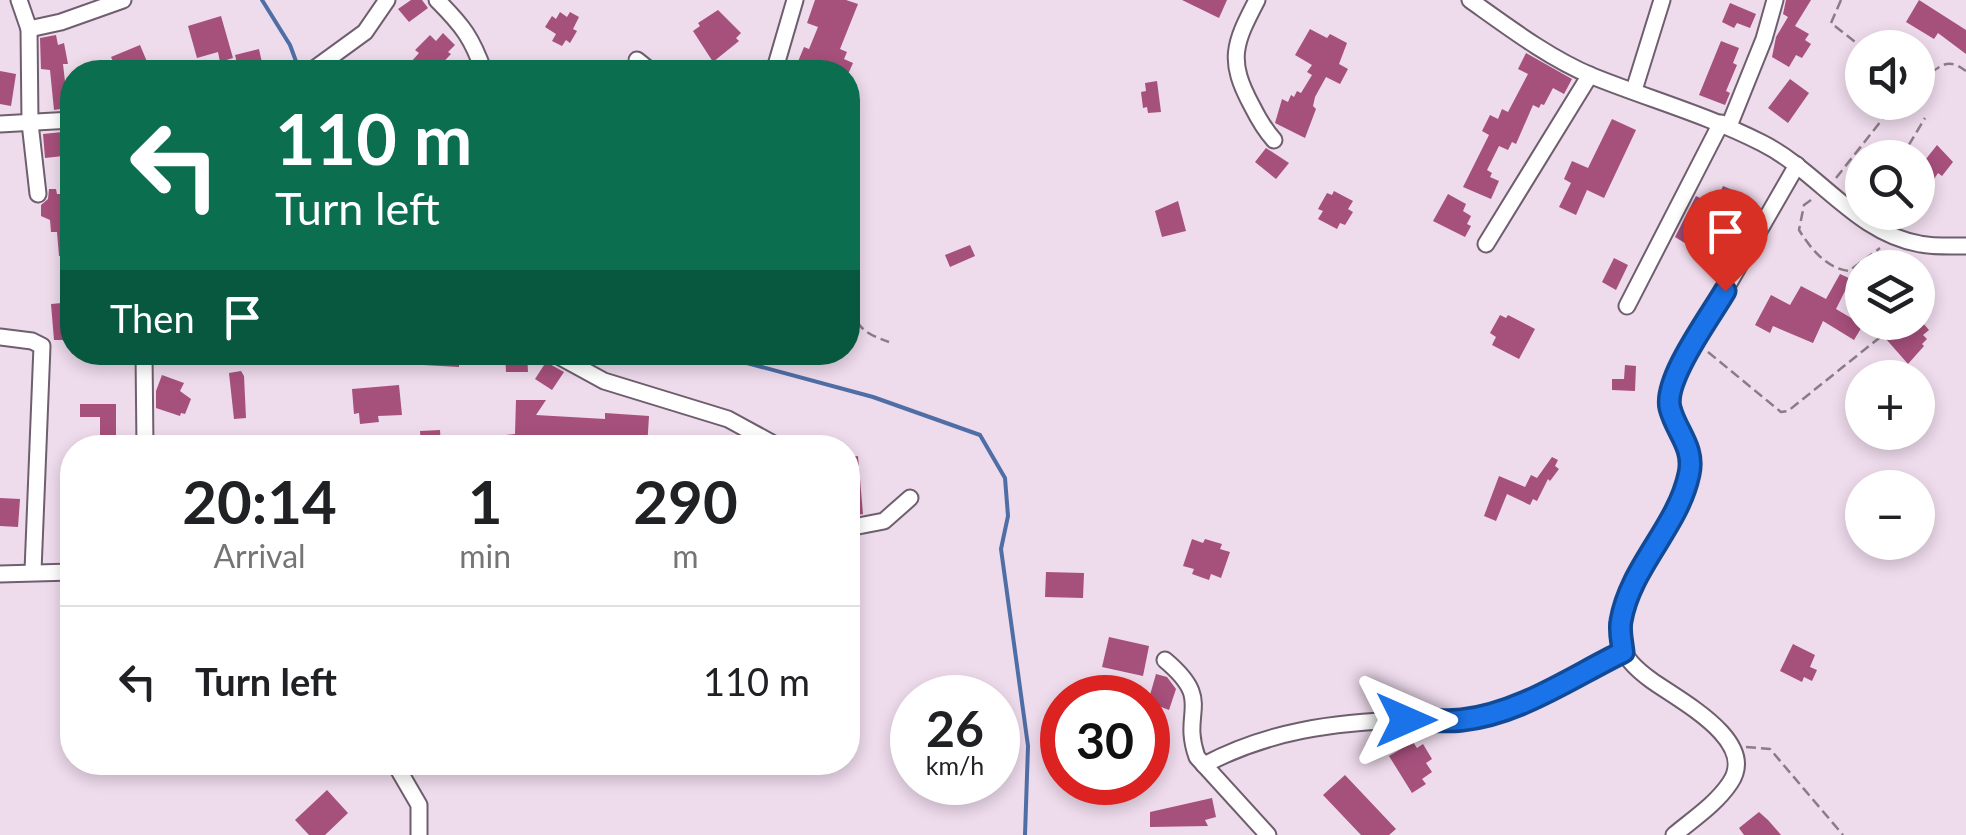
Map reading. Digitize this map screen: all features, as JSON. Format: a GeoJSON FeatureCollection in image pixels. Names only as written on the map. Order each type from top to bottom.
{"type":"FeatureCollection","features":[{"type":"Feature","properties":{"kind":"street"},"geometry":{"type":"LineString","coordinates":[[19,0],[29,29],[30,123],[38,194]]}},
{"type":"Feature","properties":{"kind":"street"},"geometry":{"type":"LineString","coordinates":[[326,60],[365,32],[387,0]]}},
{"type":"Feature","properties":{"kind":"street"},"geometry":{"type":"LineString","coordinates":[[437,0],[465,28],[481,60]]}},
{"type":"Feature","properties":{"kind":"street"},"geometry":{"type":"LineString","coordinates":[[778,60],[795,0]]}},
{"type":"Feature","properties":{"kind":"street"},"geometry":{"type":"LineString","coordinates":[[1257,0],[1239,35],[1235,73],[1264,130],[1274,140]]}},
{"type":"Feature","properties":{"kind":"street"},"geometry":{"type":"LineString","coordinates":[[1470,0],[1544,50],[1590,75],[1725,125],[1797,165],[1863,220],[1890,235],[1919,244],[1966,246]]}},
{"type":"Feature","properties":{"kind":"street"},"geometry":{"type":"LineString","coordinates":[[1634,90],[1662,0]]}},
{"type":"Feature","properties":{"kind":"street"},"geometry":{"type":"LineString","coordinates":[[1627,306],[1725,125],[1764,39],[1775,0]]}},
{"type":"Feature","properties":{"kind":"street"},"geometry":{"type":"LineString","coordinates":[[29,29],[115,2]]}},
{"type":"Feature","properties":{"kind":"street"},"geometry":{"type":"LineString","coordinates":[[1486,244],[1590,75]]}},
{"type":"Feature","properties":{"kind":"street"},"geometry":{"type":"LineString","coordinates":[[0,124],[60,121]]}},
{"type":"Feature","properties":{"kind":"street"},"geometry":{"type":"LineString","coordinates":[[1674,835],[1731,782],[1738,764],[1734,747],[1720,731],[1643,674],[1623,652],[1620,624],[1629,594],[1672,517],[1689,475],[1688,446],[1670,410],[1672,382],[1797,165]]}},
{"type":"Feature","properties":{"kind":"street"},"geometry":{"type":"LineString","coordinates":[[0,337],[42,346],[34,571]]}},
{"type":"Feature","properties":{"kind":"street"},"geometry":{"type":"LineString","coordinates":[[144,365],[145,435]]}},
{"type":"Feature","properties":{"kind":"street"},"geometry":{"type":"LineString","coordinates":[[575,365],[604,381],[728,419],[757,435]]}},
{"type":"Feature","properties":{"kind":"street"},"geometry":{"type":"LineString","coordinates":[[860,526],[884,521],[910,498]]}},
{"type":"Feature","properties":{"kind":"street"},"geometry":{"type":"LineString","coordinates":[[0,574],[60,572]]}},
{"type":"Feature","properties":{"kind":"street"},"geometry":{"type":"LineString","coordinates":[[1204,765],[1239,746],[1302,729],[1406,720],[1461,720],[1494,712],[1531,699],[1623,652]]}},
{"type":"Feature","properties":{"kind":"street"},"geometry":{"type":"LineString","coordinates":[[1165,660],[1187,678],[1196,696],[1194,747],[1204,765],[1268,835]]}},
{"type":"Feature","properties":{"kind":"street"},"geometry":{"type":"LineString","coordinates":[[402,775],[419,805],[419,835]]}},
{"type":"Feature","properties":{"kind":"path"},"geometry":{"type":"LineString","coordinates":[[1840,0],[1831,23],[1845,34]]}},
{"type":"Feature","properties":{"kind":"path"},"geometry":{"type":"LineString","coordinates":[[1935,70],[1953,62],[1966,71]]}},
{"type":"Feature","properties":{"kind":"path"},"geometry":{"type":"LineString","coordinates":[[1845,271],[1825,261],[1810,247],[1799,230],[1799,217],[1804,205],[1826,189],[1860,151],[1880,120]]}},
{"type":"Feature","properties":{"kind":"path"},"geometry":{"type":"LineString","coordinates":[[1879,250],[1890,235]]}},
{"type":"Feature","properties":{"kind":"path"},"geometry":{"type":"LineString","coordinates":[[860,328],[889,342]]}},
{"type":"Feature","properties":{"kind":"path"},"geometry":{"type":"LineString","coordinates":[[1695,342],[1781,412],[1788,411],[1877,340]]}},
{"type":"Feature","properties":{"kind":"path"},"geometry":{"type":"LineString","coordinates":[[1734,747],[1770,748],[1843,835]]}},
{"type":"Feature","properties":{"kind":"building"},"geometry":{"type":"Polygon","coordinates":[[[411,0],[422,0],[428,8],[409,22],[398,9],[411,0]]]}},
{"type":"Feature","properties":{"kind":"building"},"geometry":{"type":"Polygon","coordinates":[[[815,0],[858,4],[840,49],[847,52],[846,60],[799,60],[804,47],[809,49],[818,27],[807,23],[815,0]]]}},
{"type":"Feature","properties":{"kind":"building"},"geometry":{"type":"Polygon","coordinates":[[[1182,0],[1227,0],[1219,18],[1182,0]]]}},
{"type":"Feature","properties":{"kind":"building"},"geometry":{"type":"Polygon","coordinates":[[[1786,0],[1811,0],[1795,26],[1809,34],[1805,40],[1811,44],[1802,58],[1796,55],[1789,67],[1772,57],[1776,37],[1788,17],[1783,14],[1786,0]]]}},
{"type":"Feature","properties":{"kind":"building"},"geometry":{"type":"Polygon","coordinates":[[[1919,0],[1966,30],[1966,54],[1938,33],[1935,38],[1935,30],[1919,30],[1906,22],[1919,0]]]}},
{"type":"Feature","properties":{"kind":"building"},"geometry":{"type":"Polygon","coordinates":[[[1730,3],[1756,14],[1750,28],[1737,23],[1734,28],[1722,22],[1730,3]]]}},
{"type":"Feature","properties":{"kind":"building"},"geometry":{"type":"Polygon","coordinates":[[[718,10],[741,33],[736,38],[739,41],[712,60],[693,31],[700,26],[698,23],[718,10]]]}},
{"type":"Feature","properties":{"kind":"building"},"geometry":{"type":"Polygon","coordinates":[[[560,12],[567,17],[570,12],[579,17],[570,43],[566,40],[562,46],[552,41],[556,34],[545,27],[560,12]]]}},
{"type":"Feature","properties":{"kind":"building"},"geometry":{"type":"Polygon","coordinates":[[[221,16],[233,58],[220,60],[218,52],[197,58],[188,26],[221,16]]]}},
{"type":"Feature","properties":{"kind":"building"},"geometry":{"type":"Polygon","coordinates":[[[1310,29],[1347,43],[1339,64],[1348,69],[1340,84],[1326,77],[1315,97],[1316,109],[1305,138],[1275,123],[1282,99],[1288,102],[1291,95],[1301,93],[1312,75],[1307,72],[1312,65],[1295,55],[1310,29]]]}},
{"type":"Feature","properties":{"kind":"building"},"geometry":{"type":"Polygon","coordinates":[[[443,33],[455,45],[445,60],[413,60],[419,53],[415,50],[430,35],[436,41],[443,33]]]}},
{"type":"Feature","properties":{"kind":"building"},"geometry":{"type":"Polygon","coordinates":[[[56,35],[58,45],[64,43],[67,60],[60,60],[60,109],[54,110],[50,70],[41,69],[40,38],[56,35]]]}},
{"type":"Feature","properties":{"kind":"building"},"geometry":{"type":"Polygon","coordinates":[[[1721,41],[1739,48],[1725,105],[1699,95],[1721,41]]]}},
{"type":"Feature","properties":{"kind":"building"},"geometry":{"type":"Polygon","coordinates":[[[140,45],[146,60],[112,60],[111,57],[140,45]]]}},
{"type":"Feature","properties":{"kind":"building"},"geometry":{"type":"Polygon","coordinates":[[[259,49],[261,60],[236,60],[235,55],[259,49]]]}},
{"type":"Feature","properties":{"kind":"building"},"geometry":{"type":"Polygon","coordinates":[[[1526,53],[1572,79],[1564,94],[1553,88],[1544,105],[1533,105],[1516,144],[1512,142],[1508,150],[1499,146],[1487,170],[1492,173],[1490,177],[1499,181],[1491,199],[1463,187],[1489,135],[1482,131],[1490,115],[1498,119],[1502,109],[1508,112],[1528,74],[1518,69],[1526,53]]]}},
{"type":"Feature","properties":{"kind":"building"},"geometry":{"type":"Polygon","coordinates":[[[0,71],[16,74],[11,106],[0,104],[0,71]]]}},
{"type":"Feature","properties":{"kind":"building"},"geometry":{"type":"Polygon","coordinates":[[[1790,79],[1809,93],[1788,123],[1768,108],[1790,79]]]}},
{"type":"Feature","properties":{"kind":"building"},"geometry":{"type":"Polygon","coordinates":[[[1157,81],[1161,112],[1148,113],[1147,107],[1143,108],[1141,92],[1146,91],[1145,83],[1157,81]]]}},
{"type":"Feature","properties":{"kind":"building"},"geometry":{"type":"Polygon","coordinates":[[[1612,119],[1636,130],[1604,198],[1587,190],[1576,215],[1559,207],[1571,183],[1564,179],[1572,161],[1588,168],[1612,119]]]}},
{"type":"Feature","properties":{"kind":"building"},"geometry":{"type":"Polygon","coordinates":[[[60,132],[60,156],[45,158],[43,134],[60,132]]]}},
{"type":"Feature","properties":{"kind":"building"},"geometry":{"type":"Polygon","coordinates":[[[1937,145],[1953,162],[1942,176],[1938,173],[1935,178],[1937,145]]]}},
{"type":"Feature","properties":{"kind":"building"},"geometry":{"type":"Polygon","coordinates":[[[1266,148],[1289,163],[1276,179],[1255,162],[1266,148]]]}},
{"type":"Feature","properties":{"kind":"building"},"geometry":{"type":"Polygon","coordinates":[[[1723,186],[1747,196],[1711,259],[1675,237],[1696,196],[1714,205],[1723,186]]]}},
{"type":"Feature","properties":{"kind":"building"},"geometry":{"type":"Polygon","coordinates":[[[49,189],[60,194],[60,256],[57,232],[51,232],[50,220],[41,216],[41,205],[48,199],[49,189]]]}},
{"type":"Feature","properties":{"kind":"building"},"geometry":{"type":"Polygon","coordinates":[[[1334,191],[1353,201],[1348,209],[1353,212],[1345,225],[1340,223],[1337,229],[1318,219],[1323,211],[1318,209],[1327,193],[1332,195],[1334,191]]]}},
{"type":"Feature","properties":{"kind":"building"},"geometry":{"type":"Polygon","coordinates":[[[1448,194],[1466,204],[1463,211],[1471,216],[1465,237],[1433,221],[1448,194]]]}},
{"type":"Feature","properties":{"kind":"building"},"geometry":{"type":"Polygon","coordinates":[[[1178,201],[1186,231],[1162,237],[1155,211],[1178,201]]]}},
{"type":"Feature","properties":{"kind":"building"},"geometry":{"type":"Polygon","coordinates":[[[970,245],[975,256],[950,267],[945,255],[970,245]]]}},
{"type":"Feature","properties":{"kind":"building"},"geometry":{"type":"Polygon","coordinates":[[[1614,258],[1628,265],[1616,290],[1602,282],[1614,258]]]}},
{"type":"Feature","properties":{"kind":"building"},"geometry":{"type":"Polygon","coordinates":[[[1840,274],[1845,276],[1845,291],[1836,309],[1845,314],[1845,334],[1823,321],[1813,343],[1773,326],[1770,333],[1755,325],[1771,295],[1790,305],[1801,286],[1826,299],[1840,274]]]}},
{"type":"Feature","properties":{"kind":"building"},"geometry":{"type":"Polygon","coordinates":[[[60,303],[60,340],[54,340],[51,304],[60,303]]]}},
{"type":"Feature","properties":{"kind":"building"},"geometry":{"type":"Polygon","coordinates":[[[1500,315],[1535,329],[1519,359],[1492,345],[1496,337],[1490,333],[1500,315]]]}},
{"type":"Feature","properties":{"kind":"building"},"geometry":{"type":"Polygon","coordinates":[[[1887,340],[1926,340],[1912,360],[1904,360],[1887,340]]]}},
{"type":"Feature","properties":{"kind":"building"},"geometry":{"type":"Polygon","coordinates":[[[506,365],[528,365],[528,372],[506,372],[506,365]]]}},
{"type":"Feature","properties":{"kind":"building"},"geometry":{"type":"Polygon","coordinates":[[[544,365],[564,372],[552,390],[535,379],[544,365]]]}},
{"type":"Feature","properties":{"kind":"building"},"geometry":{"type":"Polygon","coordinates":[[[1625,365],[1636,366],[1635,391],[1612,390],[1612,379],[1624,379],[1625,365]]]}},
{"type":"Feature","properties":{"kind":"building"},"geometry":{"type":"Polygon","coordinates":[[[241,371],[246,418],[234,419],[229,373],[241,371]]]}},
{"type":"Feature","properties":{"kind":"building"},"geometry":{"type":"Polygon","coordinates":[[[162,375],[184,383],[180,391],[191,399],[185,414],[156,408],[156,391],[162,375]]]}},
{"type":"Feature","properties":{"kind":"building"},"geometry":{"type":"Polygon","coordinates":[[[399,385],[402,415],[378,416],[379,422],[360,424],[359,413],[354,414],[352,389],[399,385]]]}},
{"type":"Feature","properties":{"kind":"building"},"geometry":{"type":"Polygon","coordinates":[[[516,400],[546,400],[536,415],[605,419],[605,413],[649,416],[648,435],[506,435],[515,434],[516,400]]]}},
{"type":"Feature","properties":{"kind":"building"},"geometry":{"type":"Polygon","coordinates":[[[80,404],[116,404],[116,435],[100,435],[100,417],[80,417],[80,404]]]}},
{"type":"Feature","properties":{"kind":"building"},"geometry":{"type":"Polygon","coordinates":[[[440,430],[440,435],[420,435],[420,431],[440,430]]]}},
{"type":"Feature","properties":{"kind":"building"},"geometry":{"type":"Polygon","coordinates":[[[1552,457],[1558,460],[1555,466],[1559,469],[1548,479],[1537,501],[1533,499],[1530,505],[1507,494],[1496,521],[1484,516],[1499,476],[1525,487],[1531,475],[1537,478],[1552,457]]]}},
{"type":"Feature","properties":{"kind":"building"},"geometry":{"type":"Polygon","coordinates":[[[0,498],[20,499],[18,527],[0,526],[0,498]]]}},
{"type":"Feature","properties":{"kind":"building"},"geometry":{"type":"Polygon","coordinates":[[[1192,539],[1222,544],[1220,549],[1230,552],[1221,578],[1211,574],[1209,580],[1183,566],[1192,539]]]}},
{"type":"Feature","properties":{"kind":"building"},"geometry":{"type":"Polygon","coordinates":[[[1046,572],[1084,573],[1083,598],[1045,597],[1046,572]]]}},
{"type":"Feature","properties":{"kind":"building"},"geometry":{"type":"Polygon","coordinates":[[[1109,637],[1149,646],[1143,675],[1102,667],[1109,637]]]}},
{"type":"Feature","properties":{"kind":"building"},"geometry":{"type":"Polygon","coordinates":[[[1793,644],[1815,655],[1810,667],[1817,670],[1812,681],[1804,677],[1802,682],[1780,671],[1793,644]]]}},
{"type":"Feature","properties":{"kind":"building"},"geometry":{"type":"Polygon","coordinates":[[[1170,681],[1176,689],[1170,707],[1170,681]]]}},
{"type":"Feature","properties":{"kind":"building"},"geometry":{"type":"Polygon","coordinates":[[[1413,742],[1417,748],[1423,744],[1432,759],[1426,763],[1432,772],[1422,779],[1426,784],[1412,793],[1389,756],[1413,742]]]}},
{"type":"Feature","properties":{"kind":"building"},"geometry":{"type":"Polygon","coordinates":[[[1345,775],[1396,829],[1389,835],[1361,835],[1323,795],[1345,775]]]}},
{"type":"Feature","properties":{"kind":"building"},"geometry":{"type":"Polygon","coordinates":[[[327,790],[348,813],[325,835],[309,835],[295,820],[327,790]]]}},
{"type":"Feature","properties":{"kind":"building"},"geometry":{"type":"Polygon","coordinates":[[[1212,798],[1216,817],[1205,820],[1208,826],[1150,827],[1150,812],[1212,798]]]}},
{"type":"Feature","properties":{"kind":"building"},"geometry":{"type":"Polygon","coordinates":[[[1759,812],[1781,835],[1744,835],[1739,828],[1759,812]]]}},
{"type":"Feature","properties":{"kind":"waterway"},"geometry":{"type":"LineString","coordinates":[[262,0],[296,60]]}},
{"type":"Feature","properties":{"kind":"waterway"},"geometry":{"type":"LineString","coordinates":[[754,365],[873,397],[980,435],[1005,478],[1008,516],[1001,549],[1028,746],[1025,835]]}},
{"type":"Feature","properties":{"kind":"route"},"geometry":{"type":"LineString","coordinates":[[1406,720],[1461,720],[1494,712],[1531,699],[1623,652],[1620,624],[1629,594],[1672,517],[1689,475],[1688,446],[1670,410],[1668,396],[1672,382],[1725,291]]}}]}
